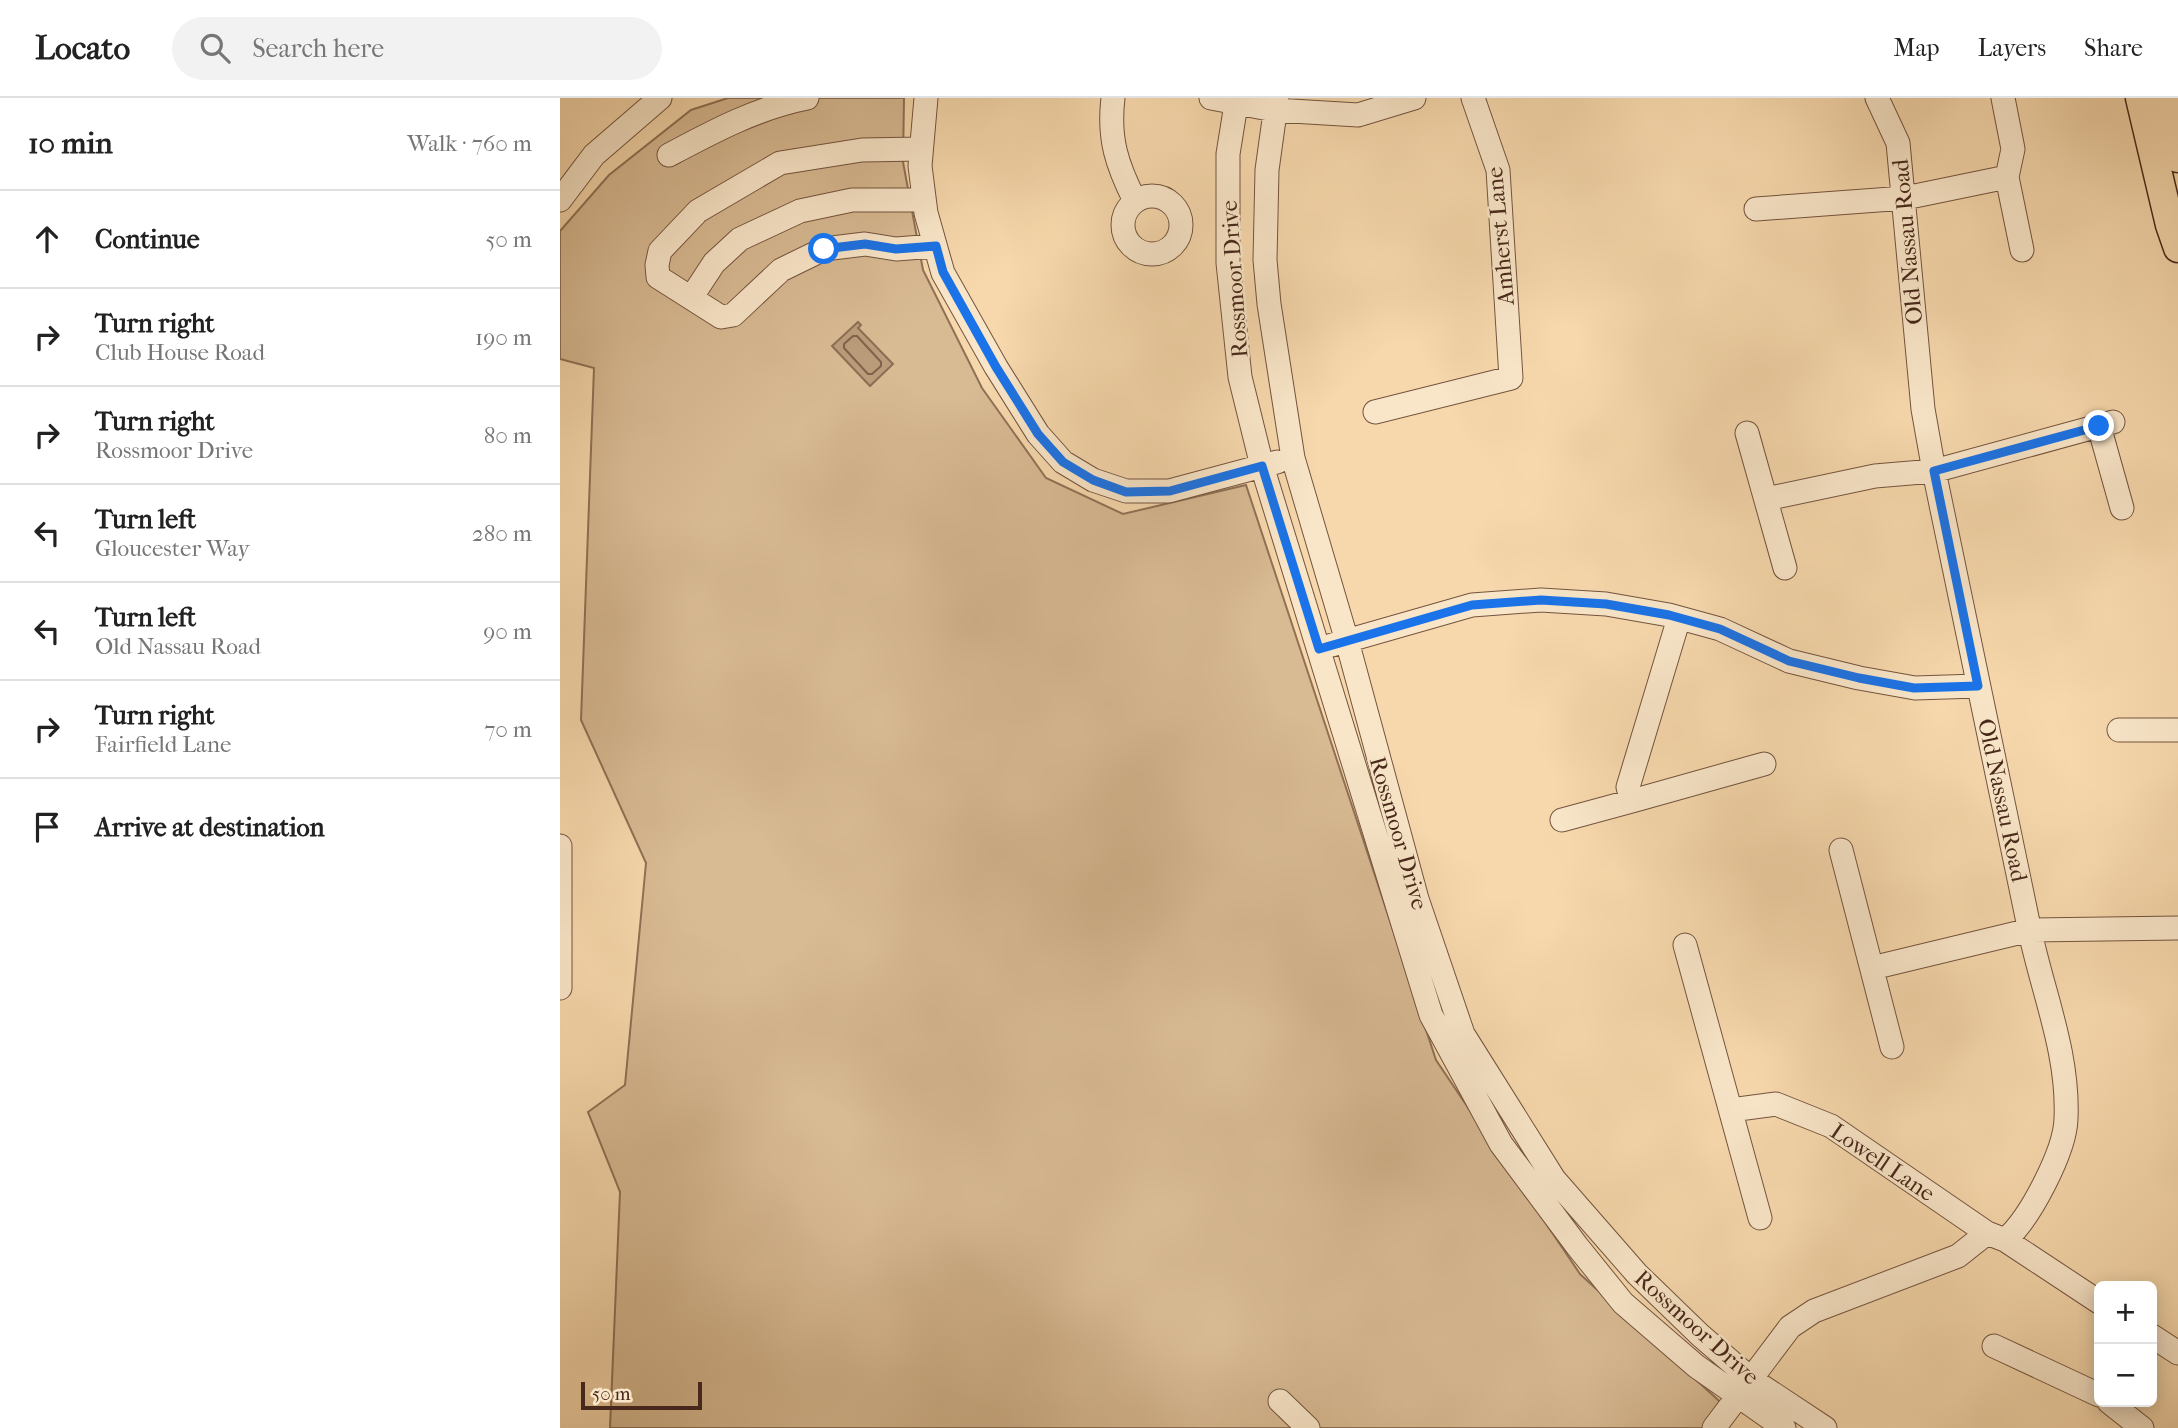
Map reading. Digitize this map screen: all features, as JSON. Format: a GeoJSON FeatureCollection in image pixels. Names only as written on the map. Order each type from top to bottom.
{"type":"FeatureCollection","features":[{"type":"Feature","properties":{"kind":"main road"},"geometry":{"type":"LineString","coordinates":[[2140,98],[2178,248]]}},
{"type":"Feature","properties":{"kind":"main road"},"geometry":{"type":"LineString","coordinates":[[2164,98],[2178,158]]}},
{"type":"Feature","properties":{"kind":"street"},"geometry":{"type":"LineString","coordinates":[[560,200],[594,155],[660,98]]}},
{"type":"Feature","properties":{"kind":"street"},"geometry":{"type":"LineString","coordinates":[[669,155],[725,124],[781,103],[807,98]]}},
{"type":"Feature","properties":{"kind":"street"},"geometry":{"type":"LineString","coordinates":[[926,98],[920,166],[924,200],[943,272],[996,367],[1038,434],[1063,462],[1093,480],[1126,492],[1170,491],[1293,458]]}},
{"type":"Feature","properties":{"kind":"street"},"geometry":{"type":"LineString","coordinates":[[1113,98],[1112,142],[1121,172],[1135,201]]}},
{"type":"Feature","properties":{"kind":"street"},"geometry":{"type":"LineString","coordinates":[[1210,98],[1358,115],[1414,98]]}},
{"type":"Feature","properties":{"kind":"street","name":"Amherst Lane"},"geometry":{"type":"LineString","coordinates":[[1375,412],[1511,378],[1498,170],[1473,98]]}},
{"type":"Feature","properties":{"kind":"street","name":"Old Nassau Road"},"geometry":{"type":"LineString","coordinates":[[1714,1428],[1790,1327],[1814,1311],[1958,1256],[1996,1236],[2039,1195],[2061,1147],[2067,1120],[2061,1045],[2030,930],[1934,471],[1923,409],[1898,143],[1878,98]]}},
{"type":"Feature","properties":{"kind":"street"},"geometry":{"type":"LineString","coordinates":[[2003,98],[2013,149],[2007,177],[2022,250]]}},
{"type":"Feature","properties":{"kind":"street","name":"Rossmoor Drive"},"geometry":{"type":"LineString","coordinates":[[1236,101],[1228,154],[1228,263],[1240,377],[1262,466],[1431,1015],[1501,1144],[1623,1303],[1696,1366],[1825,1428]]}},
{"type":"Feature","properties":{"kind":"street","name":"Rossmoor Drive"},"geometry":{"type":"LineString","coordinates":[[1276,104],[1267,170],[1265,260],[1293,458],[1347,641],[1417,899],[1463,1034],[1554,1179],[1637,1274],[1700,1335],[1744,1387],[1784,1428]]}},
{"type":"Feature","properties":{"kind":"street"},"geometry":{"type":"LineString","coordinates":[[921,149],[862,150],[780,163],[698,211],[660,251],[658,277],[721,317],[733,315],[782,270],[824,249],[865,244],[896,249],[936,246]]}},
{"type":"Feature","properties":{"kind":"street"},"geometry":{"type":"LineString","coordinates":[[1756,209],[1905,198],[2007,177]]}},
{"type":"Feature","properties":{"kind":"street"},"geometry":{"type":"LineString","coordinates":[[691,298],[714,263],[740,239],[800,211],[852,200],[924,200]]}},
{"type":"Feature","properties":{"kind":"street"},"geometry":{"type":"LineString","coordinates":[[1766,499],[1875,476],[1934,471],[2106,424],[2122,508]]}},
{"type":"Feature","properties":{"kind":"street"},"geometry":{"type":"LineString","coordinates":[[1747,433],[1785,568]]}},
{"type":"Feature","properties":{"kind":"street"},"geometry":{"type":"LineString","coordinates":[[1319,649],[1472,605],[1541,600],[1606,604],[1679,618],[1720,629],[1789,661],[1859,678],[1914,688],[1978,686]]}},
{"type":"Feature","properties":{"kind":"street"},"geometry":{"type":"LineString","coordinates":[[1630,794],[1679,618]]}},
{"type":"Feature","properties":{"kind":"street"},"geometry":{"type":"LineString","coordinates":[[2119,730],[2178,730]]}},
{"type":"Feature","properties":{"kind":"street"},"geometry":{"type":"LineString","coordinates":[[1562,820],[1630,794],[1764,764]]}},
{"type":"Feature","properties":{"kind":"street"},"geometry":{"type":"LineString","coordinates":[[560,846],[560,988]]}},
{"type":"Feature","properties":{"kind":"street"},"geometry":{"type":"LineString","coordinates":[[1841,850],[1892,1047]]}},
{"type":"Feature","properties":{"kind":"street"},"geometry":{"type":"LineString","coordinates":[[1872,968],[2030,930],[2178,928]]}},
{"type":"Feature","properties":{"kind":"street"},"geometry":{"type":"LineString","coordinates":[[1685,945],[1760,1218]]}},
{"type":"Feature","properties":{"kind":"street","name":"Lowell Lane"},"geometry":{"type":"LineString","coordinates":[[1731,1110],[1776,1104],[1831,1126],[2094,1299]]}},
{"type":"Feature","properties":{"kind":"street"},"geometry":{"type":"LineString","coordinates":[[2157,1339],[2178,1353]]}},
{"type":"Feature","properties":{"kind":"street"},"geometry":{"type":"LineString","coordinates":[[1994,1346],[2094,1393]]}},
{"type":"Feature","properties":{"kind":"street"},"geometry":{"type":"LineString","coordinates":[[1280,1401],[1308,1428]]}},
{"type":"Feature","properties":{"kind":"street"},"geometry":{"type":"LineString","coordinates":[[2115,1407],[2142,1428]]}},
{"type":"Feature","properties":{"kind":"shaded area"},"geometry":{"type":"Polygon","coordinates":[[[728,98],[904,98],[903,162],[923,270],[982,388],[1046,478],[1123,514],[1246,485],[1436,1060],[1580,1274],[1728,1409],[1719,1428],[610,1428],[620,1192],[588,1112],[625,1085],[646,863],[581,720],[594,368],[560,359],[560,231],[609,175],[691,110],[728,98]]]}},
{"type":"Feature","properties":{"kind":"water"},"geometry":{"type":"Polygon","coordinates":[[[858,322],[861,325],[858,328],[893,364],[870,386],[832,346],[858,322]]]}},
{"type":"Feature","properties":{"kind":"route"},"geometry":{"type":"LineString","coordinates":[[824,249],[865,244],[896,249],[936,246],[943,272],[996,367],[1038,434],[1063,462],[1093,480],[1126,492],[1170,491],[1262,466],[1319,649],[1472,605],[1541,600],[1606,604],[1669,615],[1720,629],[1789,661],[1859,678],[1914,688],[1978,686],[1934,471],[2099,426]]}}]}
